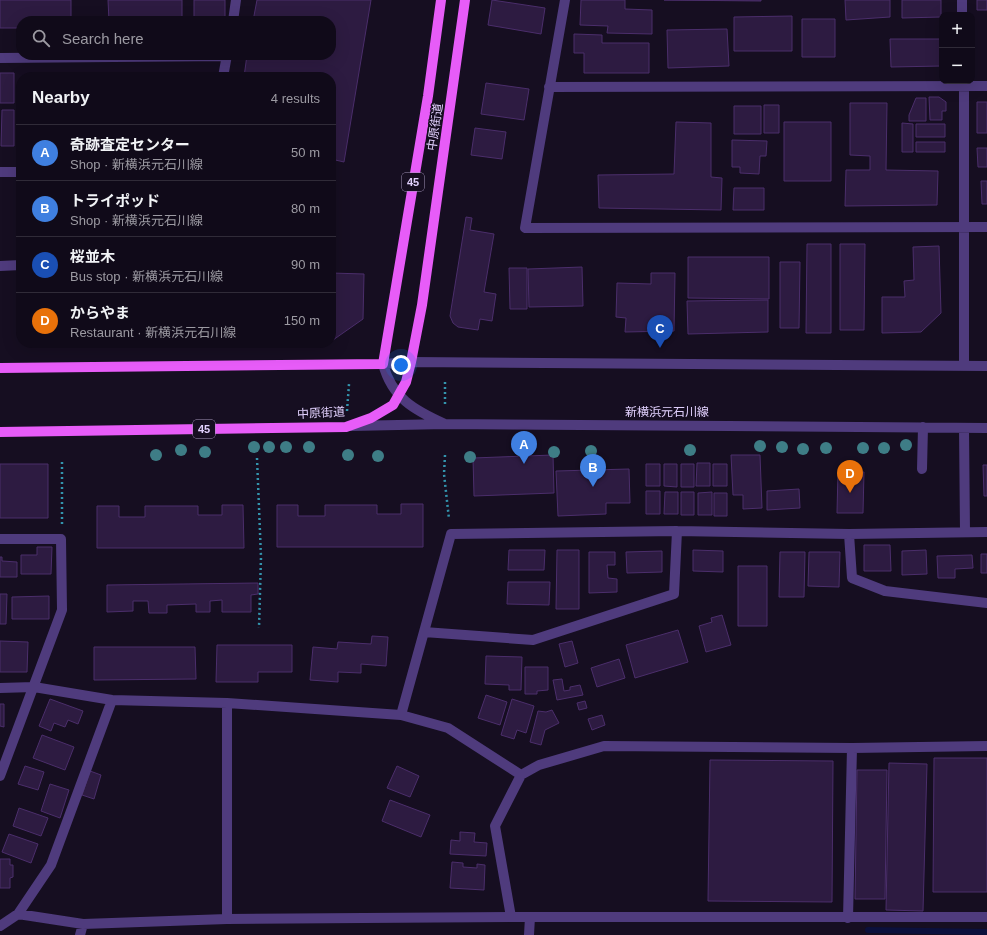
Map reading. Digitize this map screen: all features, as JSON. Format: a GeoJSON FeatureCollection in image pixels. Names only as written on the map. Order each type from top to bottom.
{"type":"FeatureCollection","features":[{"type":"Feature","properties":{"kind":"main road","name":"中原街道"},"geometry":{"type":"LineString","coordinates":[[382,364],[428,96],[441,0]]}},
{"type":"Feature","properties":{"kind":"main road","name":"中原街道"},"geometry":{"type":"LineString","coordinates":[[0,432],[346,427],[371,418],[393,405],[406,382],[412,362],[422,305],[465,0]]}},
{"type":"Feature","properties":{"kind":"main road"},"geometry":{"type":"LineString","coordinates":[[0,368],[382,364]]}},
{"type":"Feature","properties":{"kind":"street"},"geometry":{"type":"LineString","coordinates":[[234,16],[236,0]]}},
{"type":"Feature","properties":{"kind":"street"},"geometry":{"type":"LineString","coordinates":[[565,0],[525,228],[987,227]]}},
{"type":"Feature","properties":{"kind":"street"},"geometry":{"type":"LineString","coordinates":[[962,0],[962,12]]}},
{"type":"Feature","properties":{"kind":"street"},"geometry":{"type":"LineString","coordinates":[[0,58],[16,58]]}},
{"type":"Feature","properties":{"kind":"street"},"geometry":{"type":"LineString","coordinates":[[224,72],[226,60]]}},
{"type":"Feature","properties":{"kind":"street"},"geometry":{"type":"LineString","coordinates":[[964,84],[964,366]]}},
{"type":"Feature","properties":{"kind":"street"},"geometry":{"type":"LineString","coordinates":[[549,87],[964,84],[987,86]]}},
{"type":"Feature","properties":{"kind":"street"},"geometry":{"type":"LineString","coordinates":[[0,172],[16,172]]}},
{"type":"Feature","properties":{"kind":"street"},"geometry":{"type":"LineString","coordinates":[[0,266],[16,265]]}},
{"type":"Feature","properties":{"kind":"street"},"geometry":{"type":"LineString","coordinates":[[445,424],[410,406],[393,388],[386,376],[382,364],[412,362],[987,366]]}},
{"type":"Feature","properties":{"kind":"street","name":"新横浜元石川線"},"geometry":{"type":"LineString","coordinates":[[346,427],[445,424],[987,428]]}},
{"type":"Feature","properties":{"kind":"street"},"geometry":{"type":"LineString","coordinates":[[922,469],[923,427]]}},
{"type":"Feature","properties":{"kind":"street"},"geometry":{"type":"LineString","coordinates":[[964,428],[965,532]]}},
{"type":"Feature","properties":{"kind":"street"},"geometry":{"type":"LineString","coordinates":[[401,715],[451,534],[677,531],[849,534],[987,532]]}},
{"type":"Feature","properties":{"kind":"street"},"geometry":{"type":"LineString","coordinates":[[424,632],[533,640],[674,594],[677,531]]}},
{"type":"Feature","properties":{"kind":"street"},"geometry":{"type":"LineString","coordinates":[[849,534],[852,578],[885,591],[987,602]]}},
{"type":"Feature","properties":{"kind":"street"},"geometry":{"type":"LineString","coordinates":[[0,539],[61,539],[62,610],[0,776]]}},
{"type":"Feature","properties":{"kind":"street"},"geometry":{"type":"LineString","coordinates":[[0,688],[34,687],[112,700],[227,702],[401,715],[448,728],[521,775]]}},
{"type":"Feature","properties":{"kind":"street"},"geometry":{"type":"LineString","coordinates":[[0,926],[18,914],[51,865],[112,700]]}},
{"type":"Feature","properties":{"kind":"street"},"geometry":{"type":"LineString","coordinates":[[227,702],[227,919]]}},
{"type":"Feature","properties":{"kind":"street"},"geometry":{"type":"LineString","coordinates":[[511,917],[495,826],[521,775],[539,765],[604,746],[852,748],[987,746]]}},
{"type":"Feature","properties":{"kind":"street"},"geometry":{"type":"LineString","coordinates":[[848,918],[852,748]]}},
{"type":"Feature","properties":{"kind":"street"},"geometry":{"type":"LineString","coordinates":[[18,914],[82,924],[227,919],[511,917],[987,917]]}},
{"type":"Feature","properties":{"kind":"street"},"geometry":{"type":"LineString","coordinates":[[529,935],[530,917]]}},
{"type":"Feature","properties":{"kind":"street"},"geometry":{"type":"LineString","coordinates":[[80,935],[82,924]]}},
{"type":"Feature","properties":{"kind":"path"},"geometry":{"type":"LineString","coordinates":[[445,382],[445,407]]}},
{"type":"Feature","properties":{"kind":"path"},"geometry":{"type":"LineString","coordinates":[[347,414],[349,384]]}},
{"type":"Feature","properties":{"kind":"path"},"geometry":{"type":"LineString","coordinates":[[445,455],[444,474],[450,520]]}},
{"type":"Feature","properties":{"kind":"path"},"geometry":{"type":"LineString","coordinates":[[257,458],[261,557],[259,628]]}},
{"type":"Feature","properties":{"kind":"path"},"geometry":{"type":"LineString","coordinates":[[61,539],[62,462]]}},
{"type":"Feature","properties":{"kind":"building"},"geometry":{"type":"Polygon","coordinates":[[[0,0],[71,0],[71,16],[16,16],[16,28],[0,28],[0,0]]]}},
{"type":"Feature","properties":{"kind":"building"},"geometry":{"type":"Polygon","coordinates":[[[108,0],[182,0],[182,16],[109,16],[108,0]]]}},
{"type":"Feature","properties":{"kind":"building"},"geometry":{"type":"Polygon","coordinates":[[[194,0],[225,0],[225,16],[194,16],[194,0]]]}},
{"type":"Feature","properties":{"kind":"building"},"geometry":{"type":"Polygon","coordinates":[[[257,0],[371,0],[344,162],[336,160],[336,72],[245,72],[246,60],[336,60],[336,16],[254,16],[257,0]]]}},
{"type":"Feature","properties":{"kind":"building"},"geometry":{"type":"Polygon","coordinates":[[[492,0],[545,8],[541,34],[488,25],[492,0]]]}},
{"type":"Feature","properties":{"kind":"building"},"geometry":{"type":"Polygon","coordinates":[[[581,0],[625,0],[625,9],[652,10],[652,34],[607,33],[608,26],[580,25],[581,0]]]}},
{"type":"Feature","properties":{"kind":"building"},"geometry":{"type":"Polygon","coordinates":[[[664,0],[761,0],[761,1],[664,0]]]}},
{"type":"Feature","properties":{"kind":"building"},"geometry":{"type":"Polygon","coordinates":[[[845,0],[890,0],[890,17],[846,20],[845,0]]]}},
{"type":"Feature","properties":{"kind":"building"},"geometry":{"type":"Polygon","coordinates":[[[902,0],[941,0],[941,12],[939,12],[939,17],[902,18],[902,0]]]}},
{"type":"Feature","properties":{"kind":"building"},"geometry":{"type":"Polygon","coordinates":[[[977,0],[987,0],[987,10],[977,10],[977,0]]]}},
{"type":"Feature","properties":{"kind":"building"},"geometry":{"type":"Polygon","coordinates":[[[792,16],[792,51],[734,51],[734,17],[792,16]]]}},
{"type":"Feature","properties":{"kind":"building"},"geometry":{"type":"Polygon","coordinates":[[[802,19],[835,19],[835,57],[802,57],[802,19]]]}},
{"type":"Feature","properties":{"kind":"building"},"geometry":{"type":"Polygon","coordinates":[[[727,29],[729,66],[668,68],[667,30],[727,29]]]}},
{"type":"Feature","properties":{"kind":"building"},"geometry":{"type":"Polygon","coordinates":[[[574,34],[602,35],[602,43],[649,43],[649,73],[584,73],[584,53],[574,53],[574,34]]]}},
{"type":"Feature","properties":{"kind":"building"},"geometry":{"type":"Polygon","coordinates":[[[890,39],[939,39],[939,66],[891,67],[890,39]]]}},
{"type":"Feature","properties":{"kind":"building"},"geometry":{"type":"Polygon","coordinates":[[[0,73],[14,73],[14,103],[0,103],[0,73]]]}},
{"type":"Feature","properties":{"kind":"building"},"geometry":{"type":"Polygon","coordinates":[[[486,83],[529,89],[524,120],[481,114],[486,83]]]}},
{"type":"Feature","properties":{"kind":"building"},"geometry":{"type":"Polygon","coordinates":[[[929,97],[939,97],[946,102],[946,111],[942,111],[942,120],[930,120],[929,97]]]}},
{"type":"Feature","properties":{"kind":"building"},"geometry":{"type":"Polygon","coordinates":[[[916,98],[926,98],[926,121],[909,121],[909,115],[916,98]]]}},
{"type":"Feature","properties":{"kind":"building"},"geometry":{"type":"Polygon","coordinates":[[[977,102],[987,102],[987,133],[977,133],[977,102]]]}},
{"type":"Feature","properties":{"kind":"building"},"geometry":{"type":"Polygon","coordinates":[[[850,103],[887,103],[886,170],[938,171],[937,205],[845,206],[846,170],[870,170],[870,156],[850,155],[850,103]]]}},
{"type":"Feature","properties":{"kind":"building"},"geometry":{"type":"Polygon","coordinates":[[[764,105],[779,105],[779,133],[764,133],[764,105]]]}},
{"type":"Feature","properties":{"kind":"building"},"geometry":{"type":"Polygon","coordinates":[[[734,106],[761,106],[761,134],[734,134],[734,106]]]}},
{"type":"Feature","properties":{"kind":"building"},"geometry":{"type":"Polygon","coordinates":[[[2,110],[14,110],[14,146],[1,146],[2,110]]]}},
{"type":"Feature","properties":{"kind":"building"},"geometry":{"type":"Polygon","coordinates":[[[676,122],[711,123],[711,177],[722,178],[721,210],[599,208],[598,175],[674,174],[676,122]]]}},
{"type":"Feature","properties":{"kind":"building"},"geometry":{"type":"Polygon","coordinates":[[[784,122],[831,122],[831,181],[784,181],[784,122]]]}},
{"type":"Feature","properties":{"kind":"building"},"geometry":{"type":"Polygon","coordinates":[[[902,123],[913,124],[913,152],[902,152],[902,123]]]}},
{"type":"Feature","properties":{"kind":"building"},"geometry":{"type":"Polygon","coordinates":[[[916,124],[945,124],[945,137],[916,137],[916,124]]]}},
{"type":"Feature","properties":{"kind":"building"},"geometry":{"type":"Polygon","coordinates":[[[475,128],[506,132],[502,159],[471,155],[475,128]]]}},
{"type":"Feature","properties":{"kind":"building"},"geometry":{"type":"Polygon","coordinates":[[[732,140],[767,141],[766,156],[760,156],[759,174],[740,173],[740,167],[732,167],[732,140]]]}},
{"type":"Feature","properties":{"kind":"building"},"geometry":{"type":"Polygon","coordinates":[[[916,142],[945,142],[945,152],[916,152],[916,142]]]}},
{"type":"Feature","properties":{"kind":"building"},"geometry":{"type":"Polygon","coordinates":[[[977,148],[987,148],[987,167],[978,167],[977,148]]]}},
{"type":"Feature","properties":{"kind":"building"},"geometry":{"type":"Polygon","coordinates":[[[981,181],[987,181],[987,204],[982,204],[981,181]]]}},
{"type":"Feature","properties":{"kind":"building"},"geometry":{"type":"Polygon","coordinates":[[[734,188],[764,188],[764,210],[733,210],[734,188]]]}},
{"type":"Feature","properties":{"kind":"building"},"geometry":{"type":"Polygon","coordinates":[[[466,217],[472,218],[470,230],[494,234],[484,292],[496,294],[492,321],[480,319],[478,330],[458,327],[453,323],[450,316],[466,217]]]}},
{"type":"Feature","properties":{"kind":"building"},"geometry":{"type":"Polygon","coordinates":[[[807,244],[831,244],[831,333],[806,333],[807,244]]]}},
{"type":"Feature","properties":{"kind":"building"},"geometry":{"type":"Polygon","coordinates":[[[840,244],[865,244],[864,330],[840,330],[840,244]]]}},
{"type":"Feature","properties":{"kind":"building"},"geometry":{"type":"Polygon","coordinates":[[[939,246],[941,313],[921,332],[882,333],[882,297],[905,297],[904,281],[914,280],[913,247],[939,246]]]}},
{"type":"Feature","properties":{"kind":"building"},"geometry":{"type":"Polygon","coordinates":[[[688,257],[769,257],[769,299],[688,298],[688,257]]]}},
{"type":"Feature","properties":{"kind":"building"},"geometry":{"type":"Polygon","coordinates":[[[780,262],[800,262],[799,328],[780,328],[780,262]]]}},
{"type":"Feature","properties":{"kind":"building"},"geometry":{"type":"Polygon","coordinates":[[[582,267],[583,306],[529,307],[528,269],[582,267]]]}},
{"type":"Feature","properties":{"kind":"building"},"geometry":{"type":"Polygon","coordinates":[[[509,268],[527,268],[527,309],[510,309],[509,268]]]}},
{"type":"Feature","properties":{"kind":"building"},"geometry":{"type":"Polygon","coordinates":[[[336,273],[364,274],[363,319],[336,338],[336,273]]]}},
{"type":"Feature","properties":{"kind":"building"},"geometry":{"type":"Polygon","coordinates":[[[651,273],[675,273],[674,331],[625,332],[626,318],[616,317],[617,283],[651,284],[651,273]]]}},
{"type":"Feature","properties":{"kind":"building"},"geometry":{"type":"Polygon","coordinates":[[[768,300],[768,332],[688,334],[687,301],[768,300]]]}},
{"type":"Feature","properties":{"kind":"building"},"geometry":{"type":"Polygon","coordinates":[[[553,455],[554,493],[474,496],[473,458],[553,455]]]}},
{"type":"Feature","properties":{"kind":"building"},"geometry":{"type":"Polygon","coordinates":[[[731,455],[760,455],[762,508],[743,509],[743,495],[733,495],[731,455]]]}},
{"type":"Feature","properties":{"kind":"building"},"geometry":{"type":"Polygon","coordinates":[[[697,463],[710,463],[710,486],[696,486],[697,463]]]}},
{"type":"Feature","properties":{"kind":"building"},"geometry":{"type":"Polygon","coordinates":[[[0,464],[48,464],[48,518],[0,518],[0,464]]]}},
{"type":"Feature","properties":{"kind":"building"},"geometry":{"type":"Polygon","coordinates":[[[646,464],[660,464],[660,486],[646,486],[646,464]]]}},
{"type":"Feature","properties":{"kind":"building"},"geometry":{"type":"Polygon","coordinates":[[[664,464],[677,464],[677,487],[664,486],[664,464]]]}},
{"type":"Feature","properties":{"kind":"building"},"geometry":{"type":"Polygon","coordinates":[[[681,464],[694,464],[694,487],[681,487],[681,464]]]}},
{"type":"Feature","properties":{"kind":"building"},"geometry":{"type":"Polygon","coordinates":[[[713,464],[727,464],[727,486],[713,486],[713,464]]]}},
{"type":"Feature","properties":{"kind":"building"},"geometry":{"type":"Polygon","coordinates":[[[983,465],[987,465],[987,496],[984,496],[983,465]]]}},
{"type":"Feature","properties":{"kind":"building"},"geometry":{"type":"Polygon","coordinates":[[[629,469],[630,503],[606,503],[606,514],[558,516],[556,471],[629,469]]]}},
{"type":"Feature","properties":{"kind":"building"},"geometry":{"type":"Polygon","coordinates":[[[838,471],[864,472],[863,513],[837,513],[838,471]]]}},
{"type":"Feature","properties":{"kind":"building"},"geometry":{"type":"Polygon","coordinates":[[[799,489],[800,508],[767,510],[767,491],[799,489]]]}},
{"type":"Feature","properties":{"kind":"building"},"geometry":{"type":"Polygon","coordinates":[[[646,491],[660,491],[660,514],[646,514],[646,491]]]}},
{"type":"Feature","properties":{"kind":"building"},"geometry":{"type":"Polygon","coordinates":[[[665,492],[678,492],[678,514],[664,514],[665,492]]]}},
{"type":"Feature","properties":{"kind":"building"},"geometry":{"type":"Polygon","coordinates":[[[681,492],[694,492],[694,515],[681,515],[681,492]]]}},
{"type":"Feature","properties":{"kind":"building"},"geometry":{"type":"Polygon","coordinates":[[[712,492],[712,515],[698,515],[698,493],[712,492]]]}},
{"type":"Feature","properties":{"kind":"building"},"geometry":{"type":"Polygon","coordinates":[[[714,493],[727,493],[727,516],[714,516],[714,493]]]}},
{"type":"Feature","properties":{"kind":"building"},"geometry":{"type":"Polygon","coordinates":[[[401,504],[423,504],[423,547],[277,547],[277,505],[298,505],[298,516],[325,516],[325,505],[377,505],[377,514],[401,514],[401,504]]]}},
{"type":"Feature","properties":{"kind":"building"},"geometry":{"type":"Polygon","coordinates":[[[222,505],[243,505],[244,548],[97,548],[97,506],[119,506],[119,517],[145,517],[145,506],[198,506],[198,515],[222,515],[222,505]]]}},
{"type":"Feature","properties":{"kind":"building"},"geometry":{"type":"Polygon","coordinates":[[[864,545],[890,545],[891,571],[864,571],[864,545]]]}},
{"type":"Feature","properties":{"kind":"building"},"geometry":{"type":"Polygon","coordinates":[[[37,547],[52,547],[51,574],[21,574],[21,555],[37,555],[37,547]]]}},
{"type":"Feature","properties":{"kind":"building"},"geometry":{"type":"Polygon","coordinates":[[[509,550],[545,550],[544,570],[508,570],[509,550]]]}},
{"type":"Feature","properties":{"kind":"building"},"geometry":{"type":"Polygon","coordinates":[[[557,550],[579,550],[579,609],[556,609],[557,550]]]}},
{"type":"Feature","properties":{"kind":"building"},"geometry":{"type":"Polygon","coordinates":[[[693,550],[723,551],[723,572],[693,571],[693,550]]]}},
{"type":"Feature","properties":{"kind":"building"},"geometry":{"type":"Polygon","coordinates":[[[926,550],[927,574],[902,575],[902,551],[926,550]]]}},
{"type":"Feature","properties":{"kind":"building"},"geometry":{"type":"Polygon","coordinates":[[[662,551],[662,572],[627,573],[626,552],[662,551]]]}},
{"type":"Feature","properties":{"kind":"building"},"geometry":{"type":"Polygon","coordinates":[[[589,552],[615,552],[615,565],[607,565],[608,578],[617,579],[617,592],[589,593],[589,552]]]}},
{"type":"Feature","properties":{"kind":"building"},"geometry":{"type":"Polygon","coordinates":[[[780,552],[805,552],[804,597],[779,597],[780,552]]]}},
{"type":"Feature","properties":{"kind":"building"},"geometry":{"type":"Polygon","coordinates":[[[809,552],[840,552],[839,587],[808,586],[809,552]]]}},
{"type":"Feature","properties":{"kind":"building"},"geometry":{"type":"Polygon","coordinates":[[[981,554],[987,554],[987,573],[981,573],[981,554]]]}},
{"type":"Feature","properties":{"kind":"building"},"geometry":{"type":"Polygon","coordinates":[[[972,555],[973,568],[955,569],[955,578],[938,578],[937,556],[972,555]]]}},
{"type":"Feature","properties":{"kind":"building"},"geometry":{"type":"Polygon","coordinates":[[[0,557],[2,557],[2,561],[17,562],[17,577],[0,577],[0,557]]]}},
{"type":"Feature","properties":{"kind":"building"},"geometry":{"type":"Polygon","coordinates":[[[738,566],[767,566],[767,626],[738,626],[738,566]]]}},
{"type":"Feature","properties":{"kind":"building"},"geometry":{"type":"Polygon","coordinates":[[[508,582],[550,582],[549,605],[507,604],[508,582]]]}},
{"type":"Feature","properties":{"kind":"building"},"geometry":{"type":"Polygon","coordinates":[[[258,583],[258,594],[251,595],[251,612],[222,612],[222,600],[210,601],[210,612],[196,612],[196,604],[167,605],[167,613],[149,613],[148,601],[133,601],[133,611],[107,612],[107,585],[258,583]]]}},
{"type":"Feature","properties":{"kind":"building"},"geometry":{"type":"Polygon","coordinates":[[[0,594],[7,594],[6,624],[0,624],[0,594]]]}},
{"type":"Feature","properties":{"kind":"building"},"geometry":{"type":"Polygon","coordinates":[[[49,596],[49,619],[12,619],[12,597],[49,596]]]}},
{"type":"Feature","properties":{"kind":"building"},"geometry":{"type":"Polygon","coordinates":[[[722,615],[731,645],[706,652],[699,626],[712,622],[711,618],[722,615]]]}},
{"type":"Feature","properties":{"kind":"building"},"geometry":{"type":"Polygon","coordinates":[[[678,630],[688,662],[635,678],[626,645],[678,630]]]}},
{"type":"Feature","properties":{"kind":"building"},"geometry":{"type":"Polygon","coordinates":[[[372,636],[388,637],[386,666],[361,664],[361,673],[338,672],[338,682],[310,680],[313,647],[337,649],[338,642],[371,644],[372,636]]]}},
{"type":"Feature","properties":{"kind":"building"},"geometry":{"type":"Polygon","coordinates":[[[0,641],[28,642],[27,672],[0,672],[0,641]]]}},
{"type":"Feature","properties":{"kind":"building"},"geometry":{"type":"Polygon","coordinates":[[[572,641],[578,663],[565,667],[559,644],[572,641]]]}},
{"type":"Feature","properties":{"kind":"building"},"geometry":{"type":"Polygon","coordinates":[[[217,645],[292,645],[292,672],[258,672],[258,682],[216,682],[217,645]]]}},
{"type":"Feature","properties":{"kind":"building"},"geometry":{"type":"Polygon","coordinates":[[[94,647],[195,647],[196,679],[94,680],[94,647]]]}},
{"type":"Feature","properties":{"kind":"building"},"geometry":{"type":"Polygon","coordinates":[[[486,656],[522,657],[521,690],[509,690],[509,685],[485,684],[486,656]]]}},
{"type":"Feature","properties":{"kind":"building"},"geometry":{"type":"Polygon","coordinates":[[[619,659],[625,678],[597,687],[591,668],[619,659]]]}},
{"type":"Feature","properties":{"kind":"building"},"geometry":{"type":"Polygon","coordinates":[[[525,667],[548,667],[548,690],[537,691],[537,694],[525,694],[525,667]]]}},
{"type":"Feature","properties":{"kind":"building"},"geometry":{"type":"Polygon","coordinates":[[[562,679],[564,691],[570,690],[570,687],[580,685],[583,695],[557,700],[553,680],[562,679]]]}},
{"type":"Feature","properties":{"kind":"building"},"geometry":{"type":"Polygon","coordinates":[[[486,695],[507,702],[500,725],[478,718],[486,695]]]}},
{"type":"Feature","properties":{"kind":"building"},"geometry":{"type":"Polygon","coordinates":[[[50,699],[83,711],[78,724],[68,720],[65,727],[54,723],[51,731],[39,726],[50,699]]]}},
{"type":"Feature","properties":{"kind":"building"},"geometry":{"type":"Polygon","coordinates":[[[512,699],[534,706],[526,733],[517,730],[514,739],[501,735],[512,699]]]}},
{"type":"Feature","properties":{"kind":"building"},"geometry":{"type":"Polygon","coordinates":[[[585,701],[587,708],[579,710],[577,703],[585,701]]]}},
{"type":"Feature","properties":{"kind":"building"},"geometry":{"type":"Polygon","coordinates":[[[0,704],[4,704],[4,727],[0,726],[0,704]]]}},
{"type":"Feature","properties":{"kind":"building"},"geometry":{"type":"Polygon","coordinates":[[[552,710],[559,723],[545,730],[541,745],[530,742],[538,711],[546,712],[552,710]]]}},
{"type":"Feature","properties":{"kind":"building"},"geometry":{"type":"Polygon","coordinates":[[[602,715],[605,725],[592,730],[588,719],[602,715]]]}},
{"type":"Feature","properties":{"kind":"building"},"geometry":{"type":"Polygon","coordinates":[[[42,735],[74,747],[65,770],[33,758],[42,735]]]}},
{"type":"Feature","properties":{"kind":"building"},"geometry":{"type":"Polygon","coordinates":[[[934,758],[987,758],[987,892],[933,892],[934,758]]]}},
{"type":"Feature","properties":{"kind":"building"},"geometry":{"type":"Polygon","coordinates":[[[710,760],[833,761],[832,902],[708,901],[710,760]]]}},
{"type":"Feature","properties":{"kind":"building"},"geometry":{"type":"Polygon","coordinates":[[[889,763],[927,764],[923,911],[886,910],[889,763]]]}},
{"type":"Feature","properties":{"kind":"building"},"geometry":{"type":"Polygon","coordinates":[[[25,766],[44,772],[38,790],[18,784],[25,766]]]}},
{"type":"Feature","properties":{"kind":"building"},"geometry":{"type":"Polygon","coordinates":[[[397,766],[419,776],[410,797],[387,788],[397,766]]]}},
{"type":"Feature","properties":{"kind":"building"},"geometry":{"type":"Polygon","coordinates":[[[857,770],[887,770],[885,899],[855,899],[857,770]]]}},
{"type":"Feature","properties":{"kind":"building"},"geometry":{"type":"Polygon","coordinates":[[[90,771],[101,775],[94,799],[82,795],[90,771]]]}},
{"type":"Feature","properties":{"kind":"building"},"geometry":{"type":"Polygon","coordinates":[[[50,784],[69,790],[60,818],[41,811],[50,784]]]}},
{"type":"Feature","properties":{"kind":"building"},"geometry":{"type":"Polygon","coordinates":[[[390,800],[430,815],[421,837],[382,821],[390,800]]]}},
{"type":"Feature","properties":{"kind":"building"},"geometry":{"type":"Polygon","coordinates":[[[19,808],[48,818],[41,836],[13,826],[19,808]]]}},
{"type":"Feature","properties":{"kind":"building"},"geometry":{"type":"Polygon","coordinates":[[[460,832],[475,833],[474,842],[487,843],[486,856],[450,854],[451,840],[460,841],[460,832]]]}},
{"type":"Feature","properties":{"kind":"building"},"geometry":{"type":"Polygon","coordinates":[[[9,834],[38,844],[31,863],[2,852],[9,834]]]}},
{"type":"Feature","properties":{"kind":"building"},"geometry":{"type":"Polygon","coordinates":[[[0,859],[10,859],[10,865],[13,865],[13,877],[10,878],[10,888],[0,888],[0,859]]]}},
{"type":"Feature","properties":{"kind":"building"},"geometry":{"type":"Polygon","coordinates":[[[452,862],[463,863],[463,867],[477,868],[477,864],[485,865],[484,890],[450,888],[452,862]]]}},
{"type":"Feature","properties":{"kind":"waterway"},"geometry":{"type":"LineString","coordinates":[[868,930],[987,932]]}},
{"type":"Feature","properties":{"kind":"place","name":"桜並木"},"geometry":{"type":"Point","coordinates":[660,348]}},
{"type":"Feature","properties":{"kind":"place","name":"奇跡査定センター"},"geometry":{"type":"Point","coordinates":[524,464]}},
{"type":"Feature","properties":{"kind":"place","name":"トライポッド"},"geometry":{"type":"Point","coordinates":[593,487]}},
{"type":"Feature","properties":{"kind":"place","name":"からやま"},"geometry":{"type":"Point","coordinates":[850,493]}}]}
